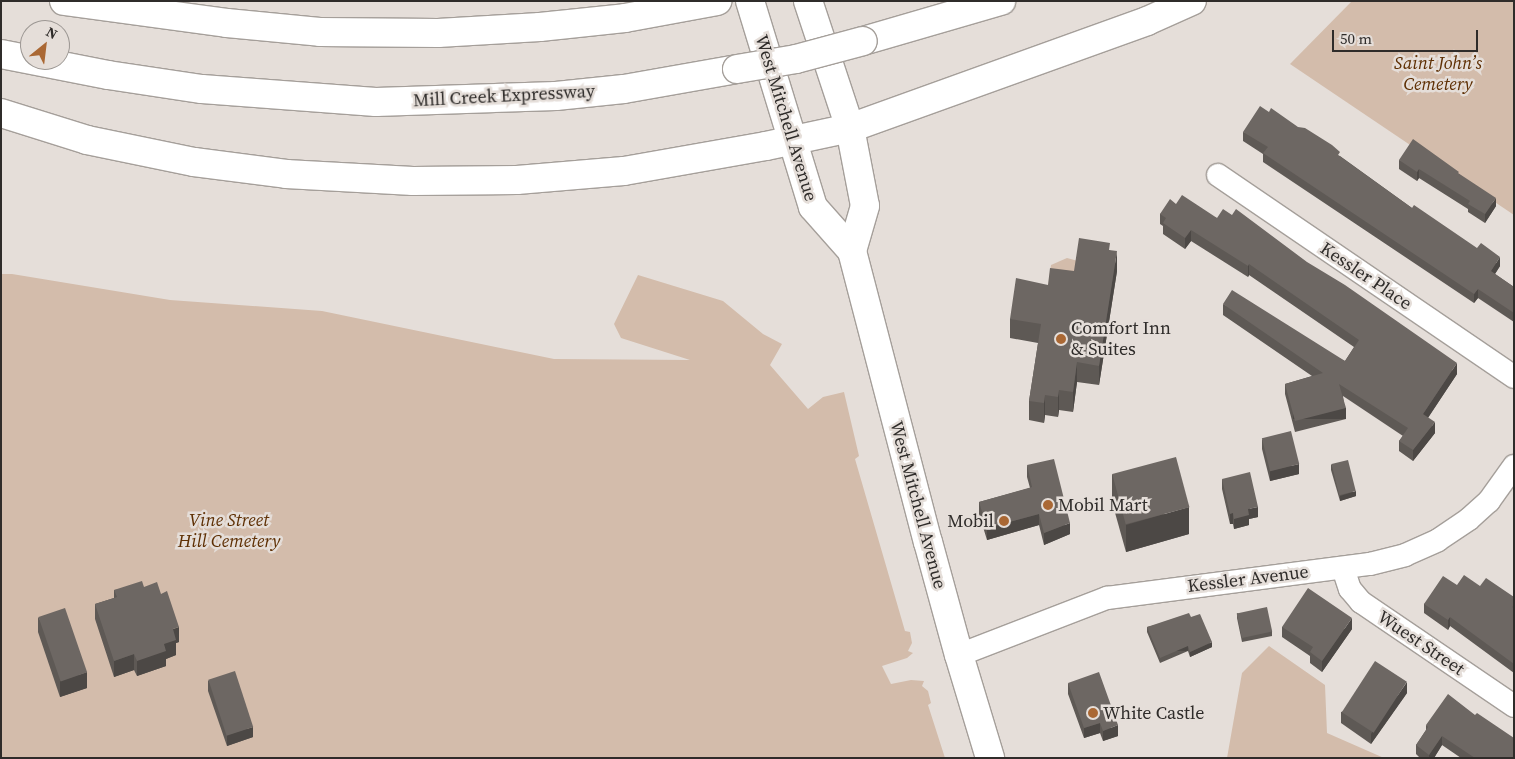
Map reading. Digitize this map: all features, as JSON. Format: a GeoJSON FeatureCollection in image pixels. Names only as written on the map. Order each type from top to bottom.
{"type":"FeatureCollection","features":[{"type":"Feature","properties":{"kind":"main road"},"geometry":{"type":"LineString","coordinates":[[64,1],[227,23],[320,32],[428,32],[540,27],[616,19],[714,2]]}},
{"type":"Feature","properties":{"kind":"main road","name":"West Mitchell Avenue"},"geometry":{"type":"LineString","coordinates":[[750,1],[813,207],[852,251],[897,429],[958,655],[990,758]]}},
{"type":"Feature","properties":{"kind":"main road"},"geometry":{"type":"LineString","coordinates":[[808,1],[850,128],[865,206],[852,251]]}},
{"type":"Feature","properties":{"kind":"main road","name":"Mill Creek Expressway"},"geometry":{"type":"LineString","coordinates":[[1,54],[108,75],[202,89],[376,102],[556,96],[624,89],[796,59],[1001,1]]}},
{"type":"Feature","properties":{"kind":"main road"},"geometry":{"type":"LineString","coordinates":[[1,113],[87,140],[194,162],[286,174],[413,182],[517,180],[624,171],[850,128],[1148,21],[1192,1]]}},
{"type":"Feature","properties":{"kind":"street","name":"Kessler Place"},"geometry":{"type":"LineString","coordinates":[[1218,175],[1514,377]]}},
{"type":"Feature","properties":{"kind":"street","name":"Kessler Avenue"},"geometry":{"type":"LineString","coordinates":[[958,655],[1107,598],[1343,568],[1370,564],[1405,555],[1438,540],[1469,519],[1489,501],[1514,466]]}},
{"type":"Feature","properties":{"kind":"street","name":"Wuest Street"},"geometry":{"type":"LineString","coordinates":[[1343,568],[1350,589],[1361,602],[1514,706]]}},
{"type":"Feature","properties":{"kind":"green space","name":"Saint John’s Cemetery"},"geometry":{"type":"Polygon","coordinates":[[[1352,1],[1514,1],[1514,215],[1290,64],[1352,1]]]}},
{"type":"Feature","properties":{"kind":"green space"},"geometry":{"type":"Polygon","coordinates":[[[1067,258],[1078,261],[1074,291],[1048,287],[1051,265],[1067,258]]]}},
{"type":"Feature","properties":{"kind":"green space","name":"Vine Street Hill Cemetery"},"geometry":{"type":"Polygon","coordinates":[[[1,274],[12,274],[170,300],[322,311],[554,359],[690,360],[621,338],[614,324],[638,275],[723,301],[763,334],[782,344],[770,365],[808,409],[823,397],[844,392],[859,456],[855,459],[905,631],[910,632],[912,643],[908,651],[913,653],[907,658],[882,666],[891,684],[911,680],[924,681],[922,686],[928,691],[931,703],[928,705],[945,758],[1,758],[1,274]]]}},
{"type":"Feature","properties":{"kind":"green space"},"geometry":{"type":"Polygon","coordinates":[[[1269,646],[1325,685],[1327,733],[1384,758],[1227,758],[1242,673],[1269,646]]]}},
{"type":"Feature","properties":{"kind":"building"},"geometry":{"type":"Polygon","coordinates":[[[1260,106],[1269,112],[1271,108],[1298,127],[1305,128],[1332,145],[1340,152],[1338,155],[1412,208],[1414,205],[1477,248],[1481,243],[1500,257],[1491,271],[1514,287],[1514,313],[1478,289],[1474,294],[1263,153],[1268,147],[1243,132],[1260,106]]]}},
{"type":"Feature","properties":{"kind":"building"},"geometry":{"type":"Polygon","coordinates":[[[1413,139],[1458,173],[1496,198],[1485,214],[1468,204],[1470,201],[1419,169],[1417,172],[1399,160],[1413,139]]]}},
{"type":"Feature","properties":{"kind":"building"},"geometry":{"type":"Polygon","coordinates":[[[1182,195],[1217,218],[1223,209],[1232,215],[1236,209],[1307,262],[1345,285],[1457,363],[1423,414],[1435,422],[1413,450],[1399,441],[1408,428],[1339,384],[1346,408],[1295,421],[1285,384],[1323,373],[1223,304],[1232,290],[1345,361],[1359,340],[1249,264],[1248,266],[1191,230],[1185,238],[1163,223],[1166,218],[1160,214],[1170,199],[1176,204],[1182,195]]]}},
{"type":"Feature","properties":{"kind":"building","name":"Comfort Inn & Suites"},"geometry":{"type":"Polygon","coordinates":[[[1079,238],[1110,243],[1109,250],[1117,251],[1099,366],[1077,362],[1073,392],[1059,390],[1058,397],[1045,395],[1044,403],[1029,401],[1041,324],[1010,319],[1016,278],[1048,285],[1050,268],[1074,271],[1079,238]]]}},
{"type":"Feature","properties":{"kind":"building"},"geometry":{"type":"Polygon","coordinates":[[[1291,431],[1299,464],[1270,471],[1262,438],[1291,431]]]}},
{"type":"Feature","properties":{"kind":"building"},"geometry":{"type":"Polygon","coordinates":[[[1176,457],[1189,507],[1126,524],[1112,474],[1176,457]]]}},
{"type":"Feature","properties":{"kind":"building"},"geometry":{"type":"Polygon","coordinates":[[[1054,459],[1070,523],[1044,533],[1039,514],[987,528],[979,502],[1032,487],[1027,465],[1054,459]]]}},
{"type":"Feature","properties":{"kind":"building"},"geometry":{"type":"Polygon","coordinates":[[[1348,460],[1356,491],[1339,495],[1332,464],[1348,460]]]}},
{"type":"Feature","properties":{"kind":"building"},"geometry":{"type":"Polygon","coordinates":[[[1250,472],[1258,507],[1248,509],[1249,515],[1234,519],[1233,513],[1230,514],[1222,479],[1250,472]]]}},
{"type":"Feature","properties":{"kind":"building"},"geometry":{"type":"Polygon","coordinates":[[[1464,575],[1480,586],[1486,578],[1514,597],[1514,606],[1512,607],[1514,608],[1514,664],[1450,617],[1448,620],[1424,604],[1443,576],[1457,585],[1464,575]]]}},
{"type":"Feature","properties":{"kind":"building"},"geometry":{"type":"Polygon","coordinates":[[[142,581],[144,587],[157,582],[161,594],[167,591],[179,627],[173,629],[176,640],[164,644],[166,651],[137,661],[134,654],[114,661],[95,604],[117,597],[114,590],[142,581]]]}},
{"type":"Feature","properties":{"kind":"building"},"geometry":{"type":"Polygon","coordinates":[[[1308,588],[1352,618],[1322,661],[1310,652],[1313,647],[1282,627],[1308,588]]]}},
{"type":"Feature","properties":{"kind":"building"},"geometry":{"type":"Polygon","coordinates":[[[1267,607],[1272,631],[1242,638],[1237,613],[1267,607]]]}},
{"type":"Feature","properties":{"kind":"building"},"geometry":{"type":"Polygon","coordinates":[[[65,608],[87,672],[61,681],[39,617],[65,608]]]}},
{"type":"Feature","properties":{"kind":"building"},"geometry":{"type":"Polygon","coordinates":[[[1189,613],[1191,617],[1200,614],[1212,642],[1190,652],[1188,646],[1160,658],[1147,627],[1189,613]]]}},
{"type":"Feature","properties":{"kind":"building"},"geometry":{"type":"Polygon","coordinates":[[[1375,661],[1407,682],[1374,733],[1342,712],[1375,661]]]}},
{"type":"Feature","properties":{"kind":"building"},"geometry":{"type":"Polygon","coordinates":[[[235,671],[253,727],[227,736],[208,680],[235,671]]]}},
{"type":"Feature","properties":{"kind":"building","name":"White Castle"},"geometry":{"type":"Polygon","coordinates":[[[1099,672],[1118,725],[1103,731],[1100,723],[1084,728],[1068,683],[1099,672]]]}},
{"type":"Feature","properties":{"kind":"building"},"geometry":{"type":"Polygon","coordinates":[[[1448,694],[1475,715],[1477,713],[1514,738],[1514,758],[1475,758],[1442,736],[1429,755],[1416,745],[1428,727],[1426,725],[1448,694]]]}},
{"type":"Feature","properties":{"kind":"place","name":"Comfort Inn & Suites"},"geometry":{"type":"Point","coordinates":[1061,339]}},
{"type":"Feature","properties":{"kind":"place","name":"Mobil Mart"},"geometry":{"type":"Point","coordinates":[1048,505]}},
{"type":"Feature","properties":{"kind":"place","name":"Mobil"},"geometry":{"type":"Point","coordinates":[1004,521]}},
{"type":"Feature","properties":{"kind":"place","name":"White Castle"},"geometry":{"type":"Point","coordinates":[1093,713]}}]}
